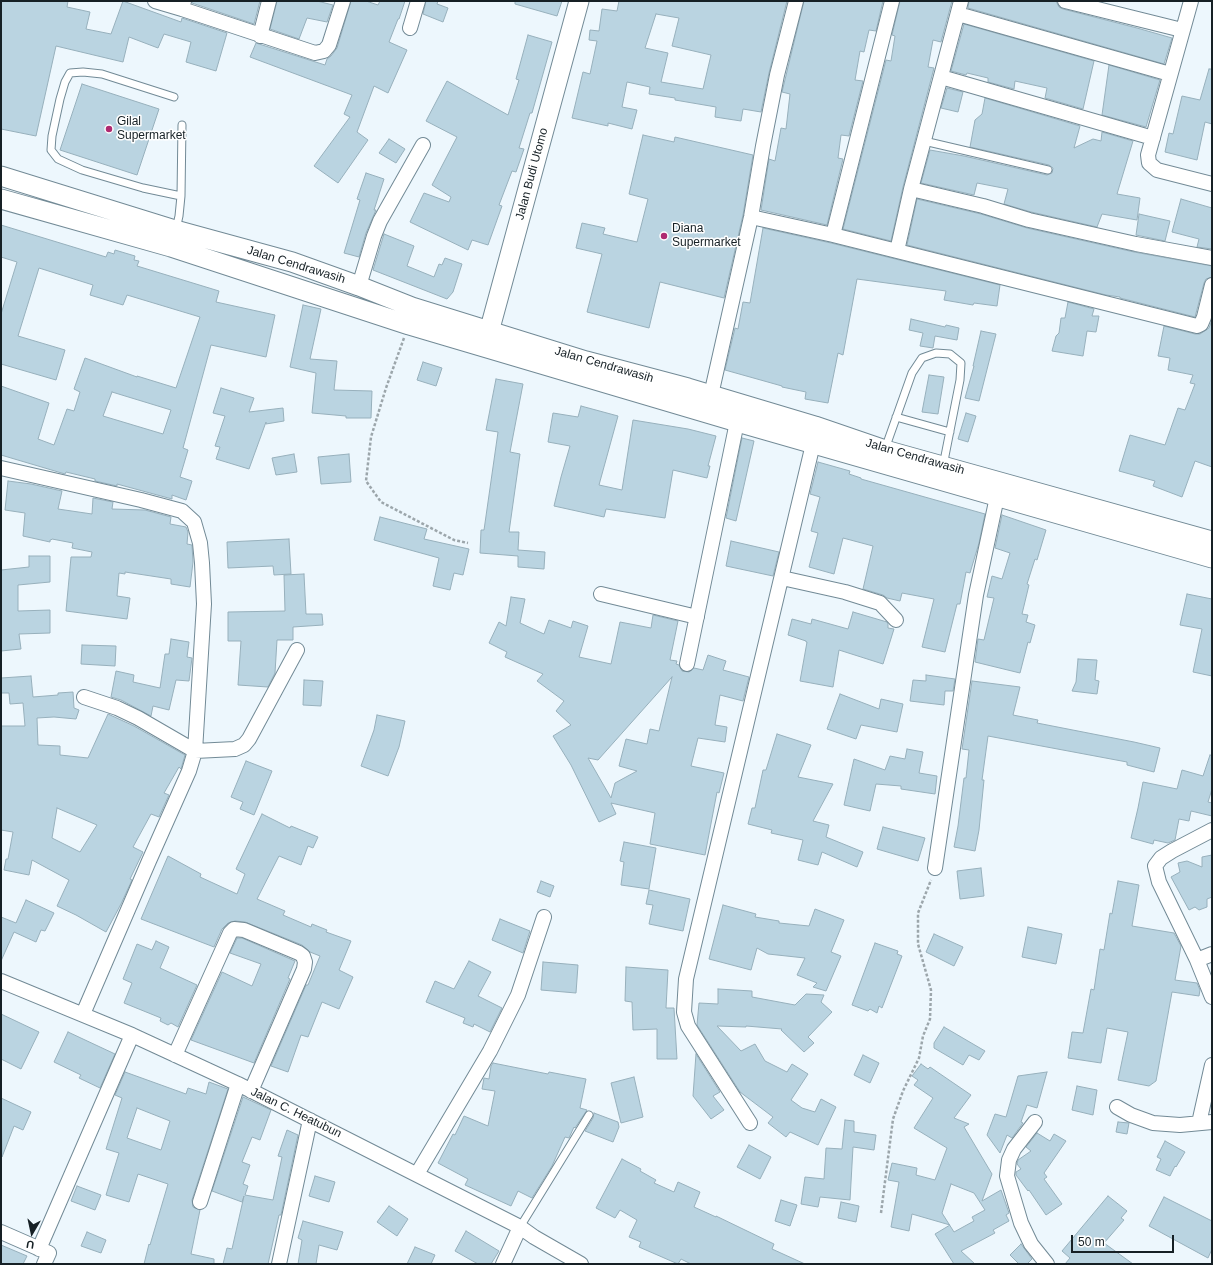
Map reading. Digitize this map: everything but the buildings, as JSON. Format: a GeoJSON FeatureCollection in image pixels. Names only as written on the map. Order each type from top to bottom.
{"type":"FeatureCollection","features":[{"type":"Feature","properties":{"kind":"main road","name":"Jalan Budi Utomo"},"geometry":{"type":"LineString","coordinates":[[487,339],[579,1]]}},
{"type":"Feature","properties":{"kind":"main road","name":"Jalan Cendrawasih"},"geometry":{"type":"LineString","coordinates":[[1,176],[105,207],[175,230],[292,262],[359,286],[487,339],[737,422],[813,444],[941,473],[1212,541]]}},
{"type":"Feature","properties":{"kind":"main road","name":"Jalan Cendrawasih"},"geometry":{"type":"LineString","coordinates":[[1,198],[171,247],[409,325],[487,339],[586,361],[688,388],[815,426],[885,450],[997,497],[1212,558]]}},
{"type":"Feature","properties":{"kind":"main road"},"geometry":{"type":"LineString","coordinates":[[97,225],[105,207]]}},
{"type":"Feature","properties":{"kind":"street"},"geometry":{"type":"LineString","coordinates":[[155,1],[183,5],[260,36],[314,53],[324,51],[329,45],[343,1]]}},
{"type":"Feature","properties":{"kind":"street"},"geometry":{"type":"LineString","coordinates":[[260,36],[270,1]]}},
{"type":"Feature","properties":{"kind":"street"},"geometry":{"type":"LineString","coordinates":[[410,28],[418,1]]}},
{"type":"Feature","properties":{"kind":"street"},"geometry":{"type":"LineString","coordinates":[[711,395],[751,217],[777,75],[796,1]]}},
{"type":"Feature","properties":{"kind":"street"},"geometry":{"type":"LineString","coordinates":[[834,235],[892,1]]}},
{"type":"Feature","properties":{"kind":"street"},"geometry":{"type":"LineString","coordinates":[[1065,1],[1182,30]]}},
{"type":"Feature","properties":{"kind":"street"},"geometry":{"type":"LineString","coordinates":[[1191,1],[1148,155],[1149,163],[1157,170],[1212,184]]}},
{"type":"Feature","properties":{"kind":"street"},"geometry":{"type":"LineString","coordinates":[[897,251],[911,189],[960,8],[1170,74]]}},
{"type":"Feature","properties":{"kind":"street"},"geometry":{"type":"LineString","coordinates":[[941,77],[1152,138]]}},
{"type":"Feature","properties":{"kind":"street"},"geometry":{"type":"LineString","coordinates":[[359,286],[380,221],[424,145]]}},
{"type":"Feature","properties":{"kind":"street"},"geometry":{"type":"LineString","coordinates":[[911,189],[983,206],[1029,220],[1136,244],[1212,258]]}},
{"type":"Feature","properties":{"kind":"street"},"geometry":{"type":"LineString","coordinates":[[751,217],[834,235],[1197,326],[1201,324],[1204,317],[1212,285]]}},
{"type":"Feature","properties":{"kind":"street"},"geometry":{"type":"LineString","coordinates":[[687,664],[737,422]]}},
{"type":"Feature","properties":{"kind":"street"},"geometry":{"type":"LineString","coordinates":[[750,1123],[688,1026],[684,1012],[686,979],[813,444]]}},
{"type":"Feature","properties":{"kind":"street"},"geometry":{"type":"LineString","coordinates":[[1,468],[141,500],[182,512],[194,522],[200,550],[204,604],[195,751],[189,771],[84,1014]]}},
{"type":"Feature","properties":{"kind":"street"},"geometry":{"type":"LineString","coordinates":[[935,868],[976,595],[997,497]]}},
{"type":"Feature","properties":{"kind":"street"},"geometry":{"type":"LineString","coordinates":[[782,578],[845,592],[880,603],[896,620]]}},
{"type":"Feature","properties":{"kind":"street"},"geometry":{"type":"LineString","coordinates":[[601,594],[697,617]]}},
{"type":"Feature","properties":{"kind":"street"},"geometry":{"type":"LineString","coordinates":[[84,697],[116,708],[138,718],[195,751],[235,749],[244,745],[249,739],[297,650]]}},
{"type":"Feature","properties":{"kind":"street"},"geometry":{"type":"LineString","coordinates":[[1212,830],[1172,851],[1161,858],[1155,866],[1159,882],[1198,960],[1212,997]]}},
{"type":"Feature","properties":{"kind":"street"},"geometry":{"type":"LineString","coordinates":[[417,1174],[490,1050],[514,1002],[544,917]]}},
{"type":"Feature","properties":{"kind":"street"},"geometry":{"type":"LineString","coordinates":[[175,1055],[230,933],[234,929],[244,930],[299,953],[303,956],[305,962],[304,969],[251,1091]]}},
{"type":"Feature","properties":{"kind":"street"},"geometry":{"type":"LineString","coordinates":[[1198,960],[1212,954]]}},
{"type":"Feature","properties":{"kind":"street","name":"Jalan C. Heatubun"},"geometry":{"type":"LineString","coordinates":[[1,980],[132,1035],[238,1084],[520,1227],[534,1237],[581,1264]]}},
{"type":"Feature","properties":{"kind":"street"},"geometry":{"type":"LineString","coordinates":[[39,1249],[132,1035]]}},
{"type":"Feature","properties":{"kind":"street"},"geometry":{"type":"LineString","coordinates":[[1117,1107],[1131,1115],[1153,1123],[1180,1125],[1206,1123],[1212,1065]]}},
{"type":"Feature","properties":{"kind":"street"},"geometry":{"type":"LineString","coordinates":[[200,1202],[238,1084]]}},
{"type":"Feature","properties":{"kind":"street"},"geometry":{"type":"LineString","coordinates":[[279,1264],[310,1120]]}},
{"type":"Feature","properties":{"kind":"street"},"geometry":{"type":"LineString","coordinates":[[1035,1122],[1014,1149],[1009,1160],[1007,1176],[1021,1224],[1031,1244],[1047,1264]]}},
{"type":"Feature","properties":{"kind":"street"},"geometry":{"type":"LineString","coordinates":[[503,1264],[520,1227]]}},
{"type":"Feature","properties":{"kind":"street"},"geometry":{"type":"LineString","coordinates":[[1,1232],[49,1253],[44,1264]]}},
{"type":"Feature","properties":{"kind":"lane"},"geometry":{"type":"LineString","coordinates":[[174,97],[102,74],[84,72],[70,73],[63,88],[52,136],[51,150],[58,160],[82,170],[143,188],[181,196]]}},
{"type":"Feature","properties":{"kind":"lane"},"geometry":{"type":"LineString","coordinates":[[175,230],[179,216],[181,196],[182,125]]}},
{"type":"Feature","properties":{"kind":"lane"},"geometry":{"type":"LineString","coordinates":[[924,141],[1048,170]]}},
{"type":"Feature","properties":{"kind":"lane"},"geometry":{"type":"LineString","coordinates":[[885,450],[912,373],[922,358],[936,352],[950,354],[961,363],[960,380],[941,473]]}},
{"type":"Feature","properties":{"kind":"lane"},"geometry":{"type":"LineString","coordinates":[[896,417],[950,432]]}},
{"type":"Feature","properties":{"kind":"lane"},"geometry":{"type":"LineString","coordinates":[[520,1227],[589,1115]]}},
{"type":"Feature","properties":{"kind":"path"},"geometry":{"type":"LineString","coordinates":[[409,325],[386,388],[371,437],[366,481],[381,502],[454,540],[468,543]]}},
{"type":"Feature","properties":{"kind":"path"},"geometry":{"type":"LineString","coordinates":[[881,1212],[893,1118],[903,1091],[919,1058],[923,1036],[930,1019],[931,990],[918,944],[918,913],[935,868]]}},
{"type":"Feature","properties":{"kind":"place","name":"Gilal Supermarket"},"geometry":{"type":"Point","coordinates":[109,129]}},
{"type":"Feature","properties":{"kind":"place","name":"Diana Supermarket"},"geometry":{"type":"Point","coordinates":[664,236]}}]}
